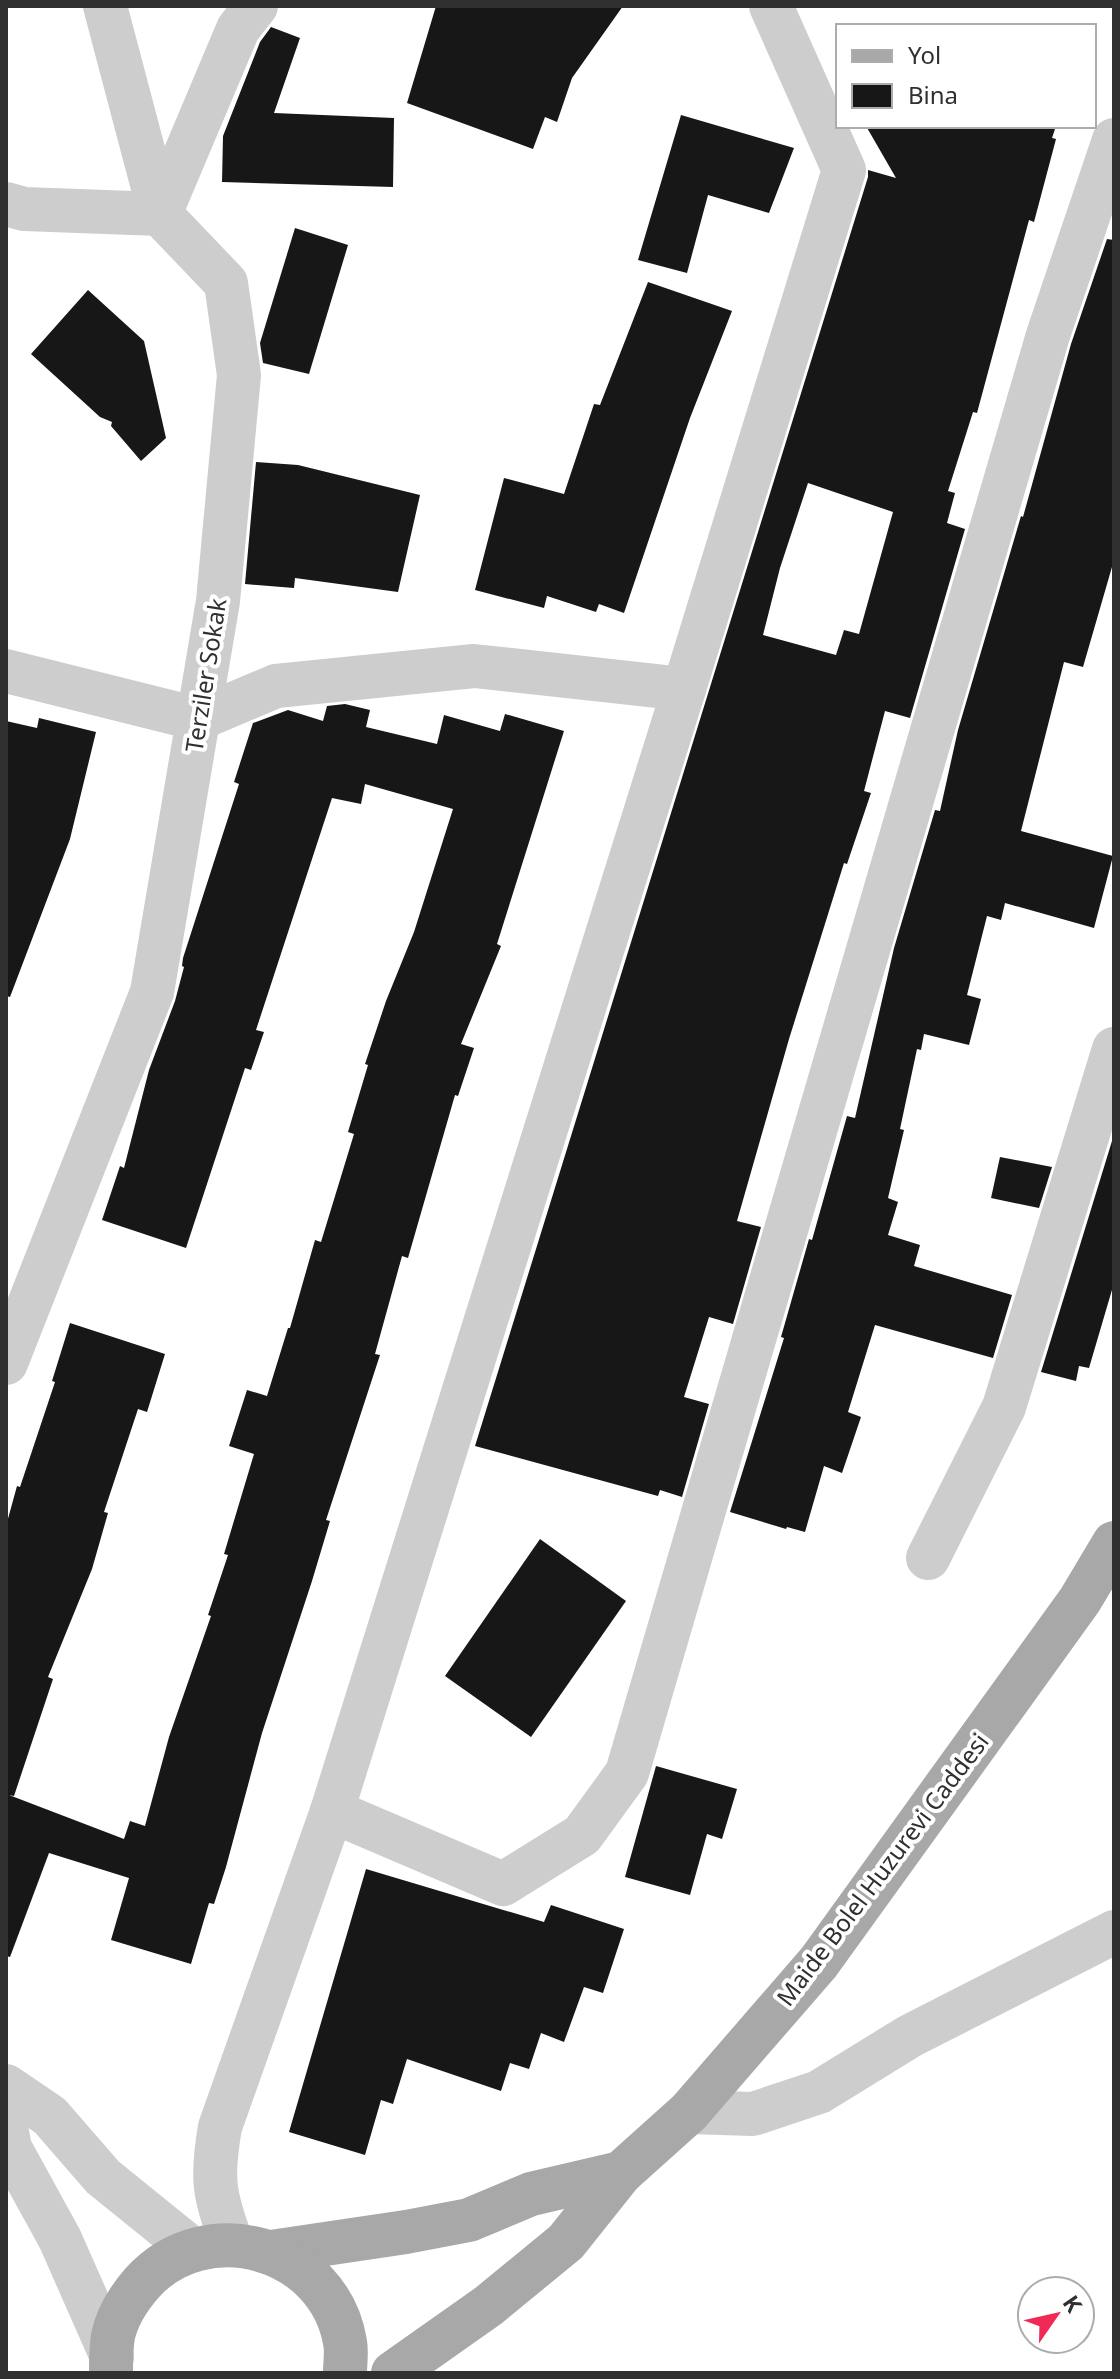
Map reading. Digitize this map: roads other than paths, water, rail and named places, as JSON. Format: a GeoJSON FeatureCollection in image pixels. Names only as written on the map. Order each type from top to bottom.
{"type":"FeatureCollection","features":[{"type":"Feature","properties":{"kind":"main road","name":"Maide Bolel Huzurevi Caddesi"},"geometry":{"type":"LineString","coordinates":[[393,2373],[488,2306],[566,2242],[621,2173],[689,2112],[819,1962],[1080,1600],[1114,1543]]}},
{"type":"Feature","properties":{"kind":"main road","name":"Maide Bolel Huzurevi Caddesi"},"geometry":{"type":"LineString","coordinates":[[111,2365],[113,2335],[129,2298],[156,2268],[232,2248],[406,2232],[469,2220],[531,2194],[621,2173]]}},
{"type":"Feature","properties":{"kind":"main road"},"geometry":{"type":"LineString","coordinates":[[232,2248],[306,2273],[331,2304],[345,2342],[345,2373]]}},
{"type":"Feature","properties":{"kind":"street"},"geometry":{"type":"LineString","coordinates":[[105,6],[160,214]]}},
{"type":"Feature","properties":{"kind":"street"},"geometry":{"type":"LineString","coordinates":[[160,214],[238,29],[256,6]]}},
{"type":"Feature","properties":{"kind":"street"},"geometry":{"type":"LineString","coordinates":[[232,2248],[217,2202],[213,2165],[220,2127],[332,1811],[844,170],[771,6]]}},
{"type":"Feature","properties":{"kind":"street"},"geometry":{"type":"LineString","coordinates":[[332,1811],[503,1884],[582,1835],[627,1773],[1043,350],[1114,140]]}},
{"type":"Feature","properties":{"kind":"street"},"geometry":{"type":"LineString","coordinates":[[6,204],[24,209],[160,214]]}},
{"type":"Feature","properties":{"kind":"street","name":"Terziler Sokak"},"geometry":{"type":"LineString","coordinates":[[6,1363],[152,992],[218,601],[239,375],[226,283],[160,214]]}},
{"type":"Feature","properties":{"kind":"street"},"geometry":{"type":"LineString","coordinates":[[6,671],[198,719],[276,686],[474,666],[684,689]]}},
{"type":"Feature","properties":{"kind":"street"},"geometry":{"type":"LineString","coordinates":[[928,1558],[1004,1407],[1114,1049]]}},
{"type":"Feature","properties":{"kind":"street"},"geometry":{"type":"LineString","coordinates":[[689,2112],[753,2114],[819,2092],[910,2036],[1114,1932]]}},
{"type":"Feature","properties":{"kind":"street"},"geometry":{"type":"LineString","coordinates":[[6,2086],[50,2116],[103,2177],[232,2248]]}},
{"type":"Feature","properties":{"kind":"street"},"geometry":{"type":"LineString","coordinates":[[6,2127],[10,2148],[60,2239],[111,2365]]}}]}
